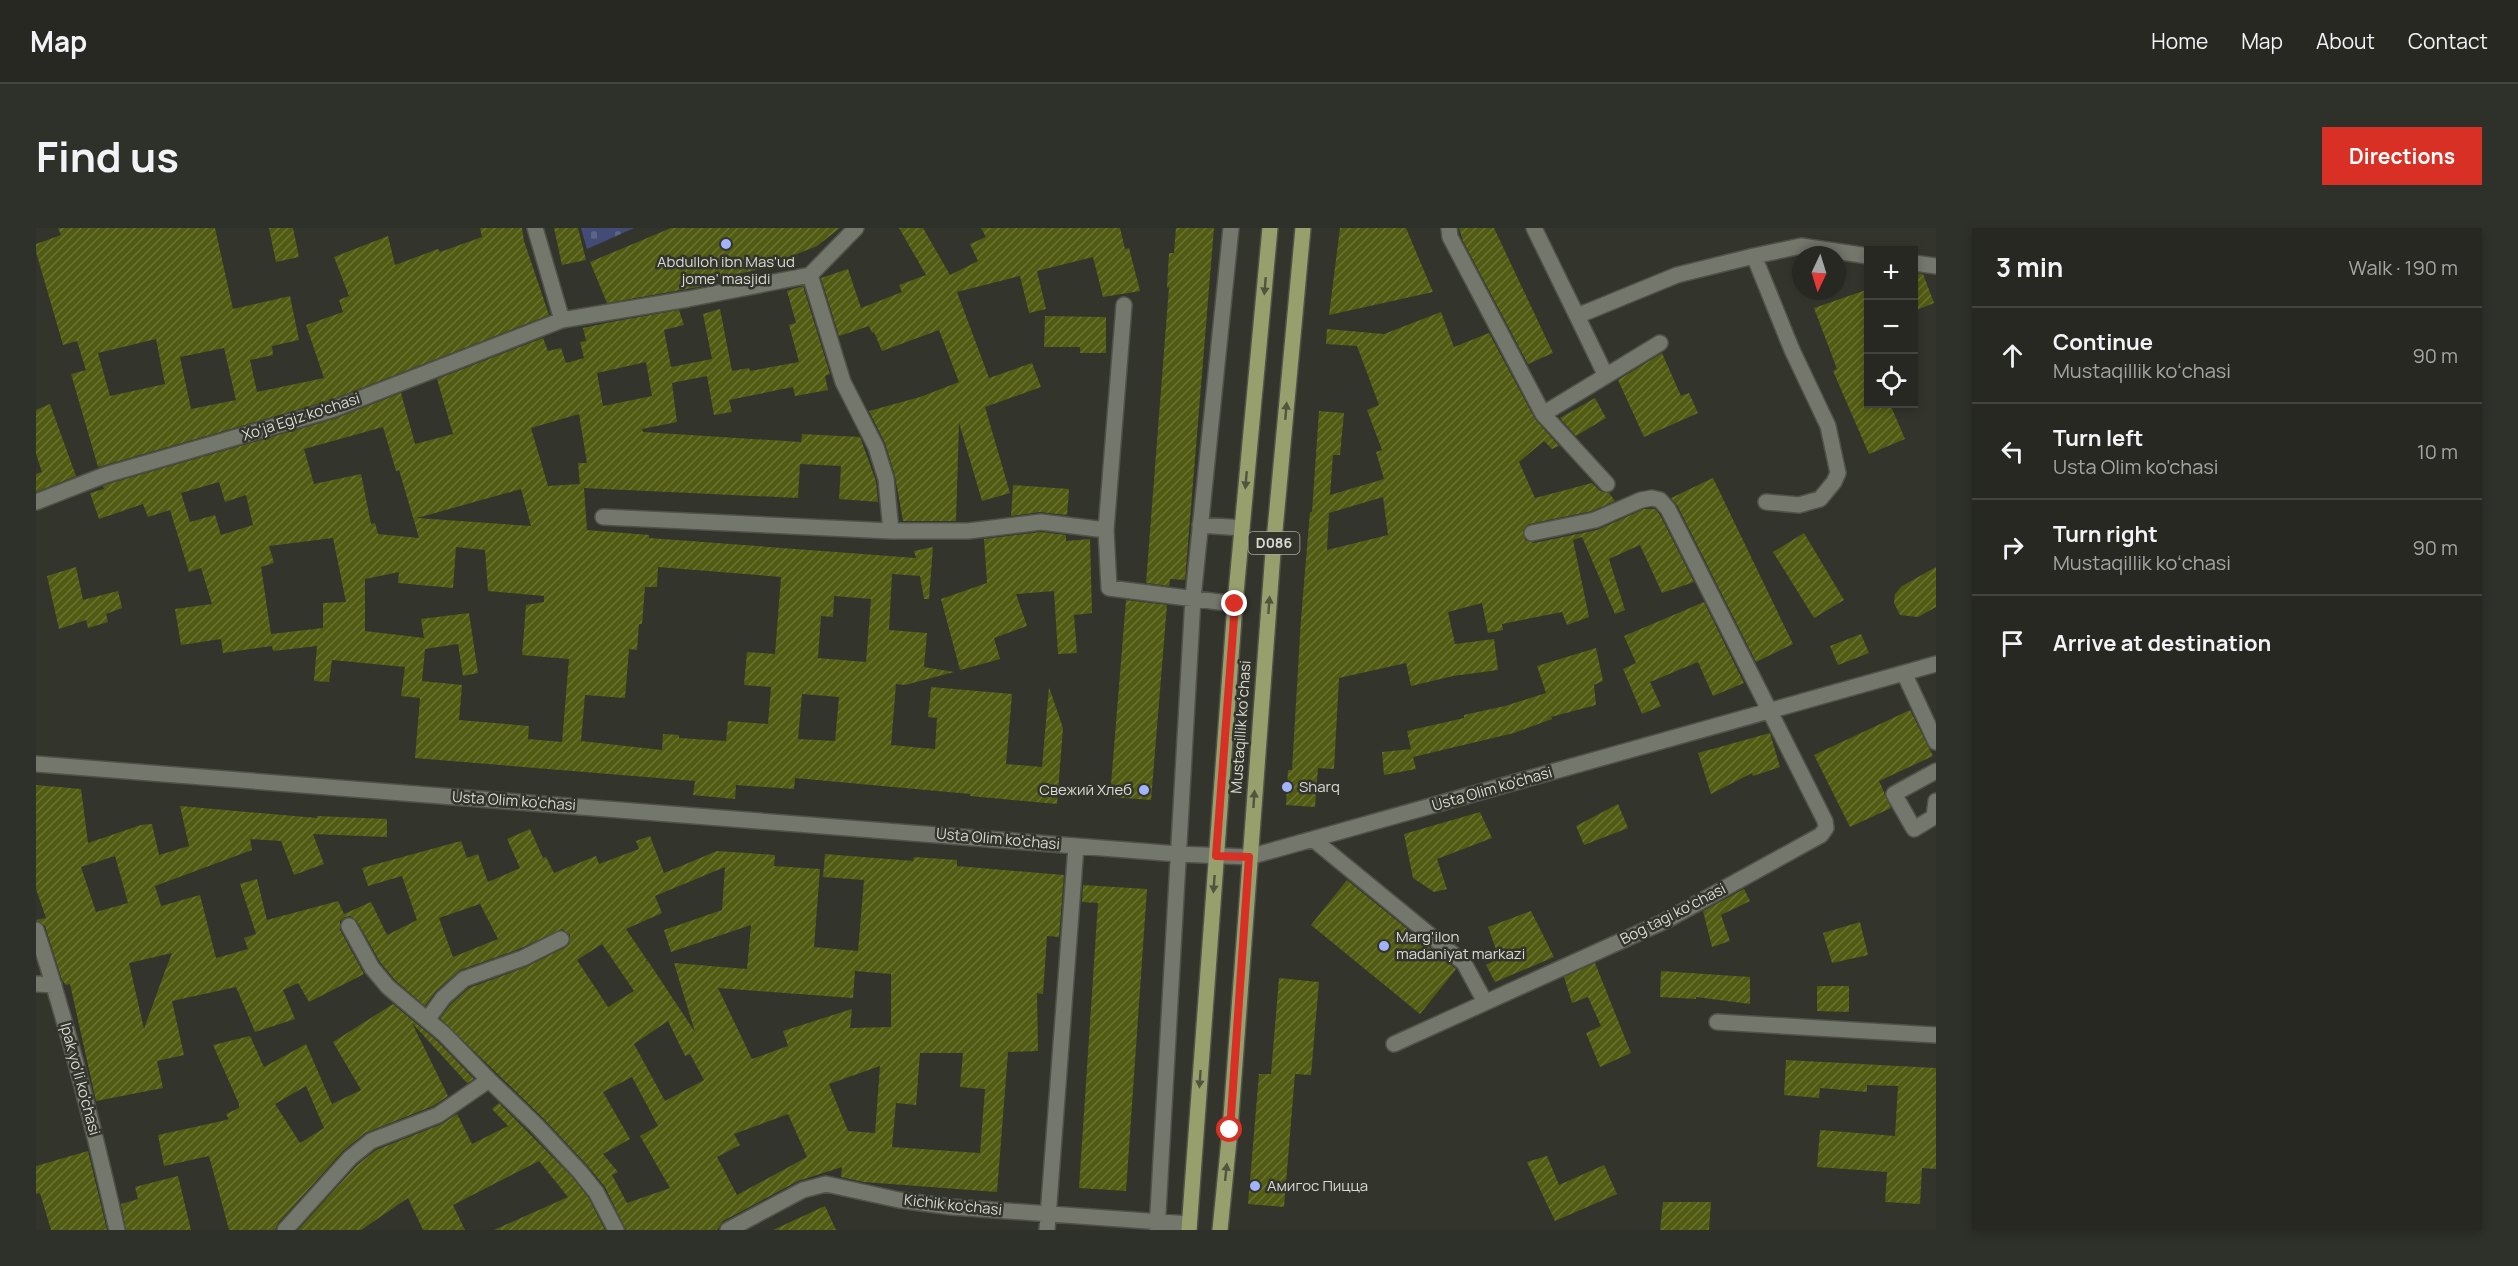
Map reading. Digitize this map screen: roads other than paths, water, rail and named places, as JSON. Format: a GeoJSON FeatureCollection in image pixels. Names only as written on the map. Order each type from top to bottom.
{"type":"FeatureCollection","features":[{"type":"Feature","properties":{"kind":"main road","name":"Mustaqillik koʻchasi"},"geometry":{"type":"LineString","coordinates":[[1189,1227],[1235,604],[1270,228]]}},
{"type":"Feature","properties":{"kind":"main road","name":"Mustaqillik koʻchasi"},"geometry":{"type":"LineString","coordinates":[[1220,1230],[1230,1130],[1273,552],[1303,228]]}},
{"type":"Feature","properties":{"kind":"street"},"geometry":{"type":"LineString","coordinates":[[535,228],[562,320]]}},
{"type":"Feature","properties":{"kind":"street"},"geometry":{"type":"LineString","coordinates":[[856,228],[810,274],[843,382],[876,447],[886,479],[891,531]]}},
{"type":"Feature","properties":{"kind":"street"},"geometry":{"type":"LineString","coordinates":[[1157,1226],[1192,598],[1231,228]]}},
{"type":"Feature","properties":{"kind":"street"},"geometry":{"type":"LineString","coordinates":[[1449,228],[1450,237],[1544,414],[1607,484]]}},
{"type":"Feature","properties":{"kind":"street"},"geometry":{"type":"LineString","coordinates":[[1534,228],[1606,376]]}},
{"type":"Feature","properties":{"kind":"street"},"geometry":{"type":"LineString","coordinates":[[1577,316],[1677,274],[1801,246],[1864,255]]}},
{"type":"Feature","properties":{"kind":"street"},"geometry":{"type":"LineString","coordinates":[[1754,256],[1792,350],[1828,426],[1838,472],[1834,482],[1820,499],[1799,505],[1766,502]]}},
{"type":"Feature","properties":{"kind":"street"},"geometry":{"type":"LineString","coordinates":[[1918,264],[1936,266]]}},
{"type":"Feature","properties":{"kind":"street","name":"Xoʻja Egiz ko'chasi"},"geometry":{"type":"LineString","coordinates":[[36,502],[105,476],[332,410],[562,320],[688,299],[810,274]]}},
{"type":"Feature","properties":{"kind":"street"},"geometry":{"type":"LineString","coordinates":[[1124,305],[1106,530],[1109,588],[1235,604]]}},
{"type":"Feature","properties":{"kind":"street"},"geometry":{"type":"LineString","coordinates":[[1544,414],[1660,343]]}},
{"type":"Feature","properties":{"kind":"street","name":"Bog tagi koʻchasi"},"geometry":{"type":"LineString","coordinates":[[1394,1044],[1665,921],[1821,835],[1826,828],[1825,821],[1668,509],[1660,500],[1653,498],[1641,500],[1595,520],[1532,533]]}},
{"type":"Feature","properties":{"kind":"street"},"geometry":{"type":"LineString","coordinates":[[603,517],[891,531],[968,531],[1041,522],[1106,530]]}},
{"type":"Feature","properties":{"kind":"street"},"geometry":{"type":"LineString","coordinates":[[1200,525],[1242,528]]}},
{"type":"Feature","properties":{"kind":"street","name":"Usta Olim ko'chasi"},"geometry":{"type":"LineString","coordinates":[[36,764],[1178,854],[1249,857],[1936,664]]}},
{"type":"Feature","properties":{"kind":"street"},"geometry":{"type":"LineString","coordinates":[[1904,673],[1936,742]]}},
{"type":"Feature","properties":{"kind":"street"},"geometry":{"type":"LineString","coordinates":[[1936,771],[1894,794],[1914,829],[1934,818],[1936,801]]}},
{"type":"Feature","properties":{"kind":"street"},"geometry":{"type":"LineString","coordinates":[[1314,840],[1464,963],[1485,1002]]}},
{"type":"Feature","properties":{"kind":"street"},"geometry":{"type":"LineString","coordinates":[[1048,1223],[1076,846]]}},
{"type":"Feature","properties":{"kind":"street"},"geometry":{"type":"LineString","coordinates":[[349,926],[372,968],[388,987],[427,1020],[537,1126],[580,1172],[596,1192],[616,1230]]}},
{"type":"Feature","properties":{"kind":"street","name":"Ipak yo'li ko'chasi"},"geometry":{"type":"LineString","coordinates":[[36,930],[54,985],[96,1137],[117,1230]]}},
{"type":"Feature","properties":{"kind":"street"},"geometry":{"type":"LineString","coordinates":[[427,1020],[443,998],[464,979],[523,957],[561,939]]}},
{"type":"Feature","properties":{"kind":"street"},"geometry":{"type":"LineString","coordinates":[[36,984],[54,985]]}},
{"type":"Feature","properties":{"kind":"street"},"geometry":{"type":"LineString","coordinates":[[1717,1022],[1936,1035]]}},
{"type":"Feature","properties":{"kind":"street"},"geometry":{"type":"LineString","coordinates":[[285,1230],[350,1158],[371,1141],[438,1115],[489,1080]]}},
{"type":"Feature","properties":{"kind":"street","name":"Kichik ko'chasi"},"geometry":{"type":"LineString","coordinates":[[728,1230],[803,1190],[826,1184],[899,1200],[1048,1223],[1189,1227]]}},
{"type":"Feature","properties":{"kind":"place","name":"Abdulloh ibn Mas'ud jome' masjidi"},"geometry":{"type":"Point","coordinates":[726,244]}},
{"type":"Feature","properties":{"kind":"place","name":"Sharq"},"geometry":{"type":"Point","coordinates":[1287,787]}},
{"type":"Feature","properties":{"kind":"place","name":"Свежий Хлеб"},"geometry":{"type":"Point","coordinates":[1144,790]}},
{"type":"Feature","properties":{"kind":"place","name":"Marg'ilon madaniyat markazi"},"geometry":{"type":"Point","coordinates":[1384,946]}},
{"type":"Feature","properties":{"kind":"place","name":"Амигос Пицца"},"geometry":{"type":"Point","coordinates":[1255,1186]}}]}
